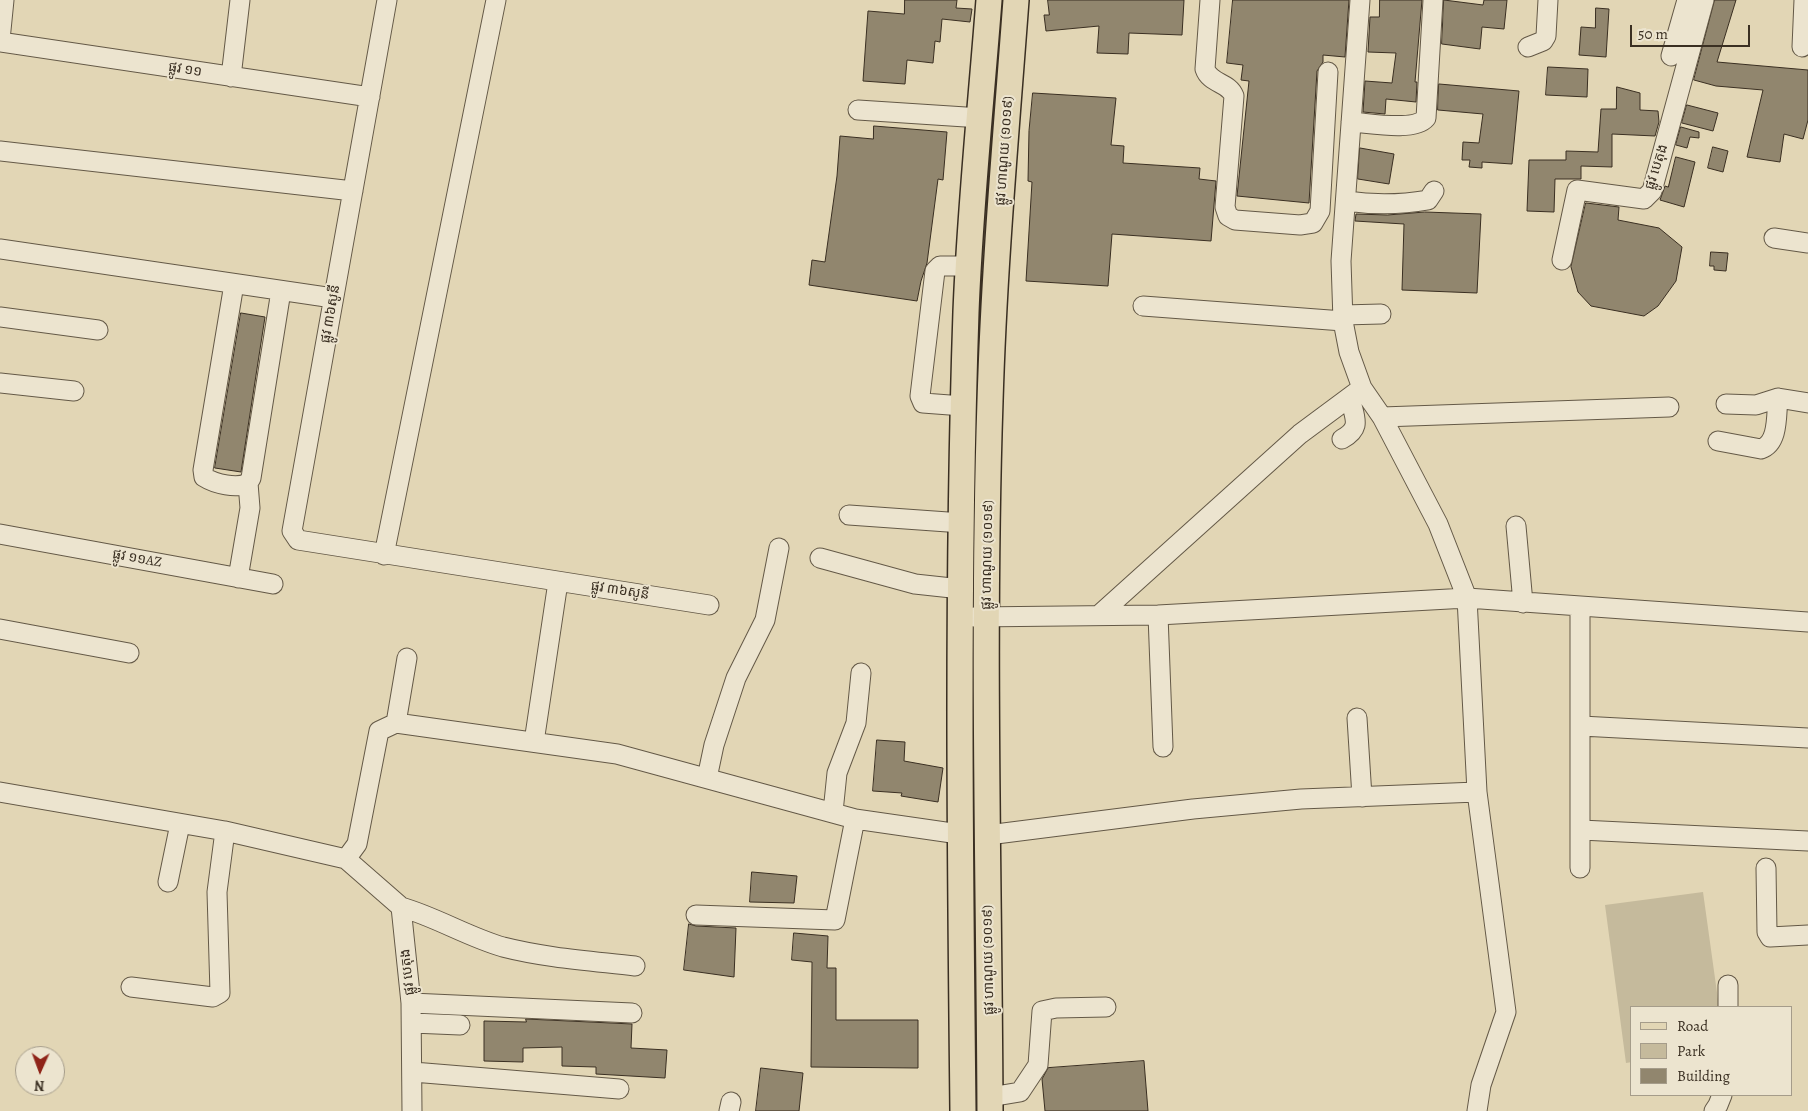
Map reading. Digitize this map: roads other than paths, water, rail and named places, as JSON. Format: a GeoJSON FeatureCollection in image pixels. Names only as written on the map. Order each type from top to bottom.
{"type":"FeatureCollection","features":[{"type":"Feature","properties":{"kind":"main road","name":"ផ្លូវ ហាណូយ (១០១៩)"},"geometry":{"type":"LineString","coordinates":[[963,1111],[959,834],[963,406],[969,266],[988,0]]}},
{"type":"Feature","properties":{"kind":"main road","name":"ផ្លូវ ហាណូយ (១០១៩)"},"geometry":{"type":"LineString","coordinates":[[990,1104],[988,617],[990,404],[994,309],[1016,0]]}},
{"type":"Feature","properties":{"kind":"street"},"geometry":{"type":"LineString","coordinates":[[0,41],[4,0]]}},
{"type":"Feature","properties":{"kind":"street"},"geometry":{"type":"LineString","coordinates":[[232,76],[240,0]]}},
{"type":"Feature","properties":{"kind":"street","name":"ផ្លូវ ៣៦សូនី"},"geometry":{"type":"LineString","coordinates":[[387,0],[292,531],[298,540],[384,555],[709,604]]}},
{"type":"Feature","properties":{"kind":"street"},"geometry":{"type":"LineString","coordinates":[[384,555],[496,0]]}},
{"type":"Feature","properties":{"kind":"street"},"geometry":{"type":"LineString","coordinates":[[1210,0],[1205,69],[1207,76],[1232,91],[1234,96],[1225,207],[1228,216],[1234,220],[1300,225],[1312,223],[1320,211],[1328,72]]}},
{"type":"Feature","properties":{"kind":"street"},"geometry":{"type":"LineString","coordinates":[[1342,439],[1353,433],[1356,426],[1356,392],[1343,318],[1341,261],[1360,0]]}},
{"type":"Feature","properties":{"kind":"street"},"geometry":{"type":"LineString","coordinates":[[1351,122],[1402,126],[1417,125],[1426,118],[1432,0]]}},
{"type":"Feature","properties":{"kind":"street"},"geometry":{"type":"LineString","coordinates":[[1528,47],[1542,42],[1546,36],[1548,0]]}},
{"type":"Feature","properties":{"kind":"street"},"geometry":{"type":"LineString","coordinates":[[1671,56],[1687,0]]}},
{"type":"Feature","properties":{"kind":"street","name":"ផ្លូវ បេតុង"},"geometry":{"type":"LineString","coordinates":[[1562,260],[1577,190],[1644,199],[1652,191],[1704,0]]}},
{"type":"Feature","properties":{"kind":"street"},"geometry":{"type":"LineString","coordinates":[[1802,47],[1804,0]]}},
{"type":"Feature","properties":{"kind":"street","name":"ផ្លូវ ១១"},"geometry":{"type":"LineString","coordinates":[[0,41],[370,97]]}},
{"type":"Feature","properties":{"kind":"street"},"geometry":{"type":"LineString","coordinates":[[858,110],[981,118]]}},
{"type":"Feature","properties":{"kind":"street"},"geometry":{"type":"LineString","coordinates":[[0,151],[353,191]]}},
{"type":"Feature","properties":{"kind":"street"},"geometry":{"type":"LineString","coordinates":[[1346,200],[1374,205],[1401,204],[1428,200],[1434,191]]}},
{"type":"Feature","properties":{"kind":"street"},"geometry":{"type":"LineString","coordinates":[[1774,238],[1808,243]]}},
{"type":"Feature","properties":{"kind":"street"},"geometry":{"type":"LineString","coordinates":[[0,249],[333,298]]}},
{"type":"Feature","properties":{"kind":"street"},"geometry":{"type":"LineString","coordinates":[[963,406],[923,403],[920,396],[935,271],[940,266],[969,266]]}},
{"type":"Feature","properties":{"kind":"street"},"geometry":{"type":"LineString","coordinates":[[234,284],[203,470],[204,477],[210,481],[242,487],[251,478],[280,291]]}},
{"type":"Feature","properties":{"kind":"street"},"geometry":{"type":"LineString","coordinates":[[1143,306],[1343,318],[1381,314]]}},
{"type":"Feature","properties":{"kind":"street"},"geometry":{"type":"LineString","coordinates":[[0,317],[98,330]]}},
{"type":"Feature","properties":{"kind":"street"},"geometry":{"type":"LineString","coordinates":[[0,383],[74,391]]}},
{"type":"Feature","properties":{"kind":"street"},"geometry":{"type":"LineString","coordinates":[[1099,616],[1300,434],[1356,392]]}},
{"type":"Feature","properties":{"kind":"street"},"geometry":{"type":"LineString","coordinates":[[1356,392],[1382,418],[1438,524],[1466,598],[1477,792],[1506,1012],[1481,1085],[1477,1111]]}},
{"type":"Feature","properties":{"kind":"street"},"geometry":{"type":"LineString","coordinates":[[1718,442],[1761,449],[1768,447],[1773,440],[1778,398]]}},
{"type":"Feature","properties":{"kind":"street"},"geometry":{"type":"LineString","coordinates":[[1726,404],[1756,405],[1778,398],[1808,403]]}},
{"type":"Feature","properties":{"kind":"street"},"geometry":{"type":"LineString","coordinates":[[1382,418],[1669,407]]}},
{"type":"Feature","properties":{"kind":"street"},"geometry":{"type":"LineString","coordinates":[[238,578],[250,508],[248,483]]}},
{"type":"Feature","properties":{"kind":"street"},"geometry":{"type":"LineString","coordinates":[[849,515],[962,523]]}},
{"type":"Feature","properties":{"kind":"street"},"geometry":{"type":"LineString","coordinates":[[1516,526],[1523,603]]}},
{"type":"Feature","properties":{"kind":"street","name":"ផ្លូវ ១១AZ"},"geometry":{"type":"LineString","coordinates":[[0,534],[273,584]]}},
{"type":"Feature","properties":{"kind":"street"},"geometry":{"type":"LineString","coordinates":[[707,778],[714,745],[736,678],[765,620],[779,548]]}},
{"type":"Feature","properties":{"kind":"street"},"geometry":{"type":"LineString","coordinates":[[820,558],[915,584],[961,589]]}},
{"type":"Feature","properties":{"kind":"street"},"geometry":{"type":"LineString","coordinates":[[534,742],[558,582]]}},
{"type":"Feature","properties":{"kind":"street"},"geometry":{"type":"LineString","coordinates":[[960,616],[1158,615],[1466,598],[1808,622]]}},
{"type":"Feature","properties":{"kind":"street"},"geometry":{"type":"LineString","coordinates":[[1580,606],[1580,868]]}},
{"type":"Feature","properties":{"kind":"street"},"geometry":{"type":"LineString","coordinates":[[1158,615],[1163,747]]}},
{"type":"Feature","properties":{"kind":"street"},"geometry":{"type":"LineString","coordinates":[[0,629],[129,653]]}},
{"type":"Feature","properties":{"kind":"street"},"geometry":{"type":"LineString","coordinates":[[396,723],[407,658]]}},
{"type":"Feature","properties":{"kind":"street"},"geometry":{"type":"LineString","coordinates":[[832,812],[837,773],[856,723],[861,672]]}},
{"type":"Feature","properties":{"kind":"street"},"geometry":{"type":"LineString","coordinates":[[1357,718],[1362,797]]}},
{"type":"Feature","properties":{"kind":"street"},"geometry":{"type":"LineString","coordinates":[[346,859],[357,844],[379,731],[396,723],[617,754],[855,819],[959,834]]}},
{"type":"Feature","properties":{"kind":"street"},"geometry":{"type":"LineString","coordinates":[[1581,726],[1808,738]]}},
{"type":"Feature","properties":{"kind":"street"},"geometry":{"type":"LineString","coordinates":[[0,792],[225,831],[346,859],[401,906],[425,914],[466,934],[504,947],[635,966]]}},
{"type":"Feature","properties":{"kind":"street"},"geometry":{"type":"LineString","coordinates":[[988,836],[1193,809],[1301,799],[1477,792]]}},
{"type":"Feature","properties":{"kind":"street"},"geometry":{"type":"LineString","coordinates":[[696,915],[835,920],[855,819]]}},
{"type":"Feature","properties":{"kind":"street"},"geometry":{"type":"LineString","coordinates":[[168,882],[180,824]]}},
{"type":"Feature","properties":{"kind":"street"},"geometry":{"type":"LineString","coordinates":[[1581,830],[1808,841]]}},
{"type":"Feature","properties":{"kind":"street"},"geometry":{"type":"LineString","coordinates":[[131,987],[214,997],[220,993],[217,892],[225,831]]}},
{"type":"Feature","properties":{"kind":"street"},"geometry":{"type":"LineString","coordinates":[[1766,868],[1767,932],[1770,937],[1808,935]]}},
{"type":"Feature","properties":{"kind":"street","name":"ផ្លូវ បេតុង"},"geometry":{"type":"LineString","coordinates":[[401,906],[411,1003],[412,1111]]}},
{"type":"Feature","properties":{"kind":"street"},"geometry":{"type":"LineString","coordinates":[[1728,985],[1728,1006]]}},
{"type":"Feature","properties":{"kind":"street"},"geometry":{"type":"LineString","coordinates":[[411,1003],[632,1013]]}},
{"type":"Feature","properties":{"kind":"street"},"geometry":{"type":"LineString","coordinates":[[990,1104],[1020,1092],[1037,1068],[1042,1011],[1056,1008],[1106,1007]]}},
{"type":"Feature","properties":{"kind":"street"},"geometry":{"type":"LineString","coordinates":[[412,1023],[460,1026]]}},
{"type":"Feature","properties":{"kind":"street"},"geometry":{"type":"LineString","coordinates":[[413,1072],[619,1090]]}},
{"type":"Feature","properties":{"kind":"street"},"geometry":{"type":"LineString","coordinates":[[1714,1111],[1722,1096]]}}]}
